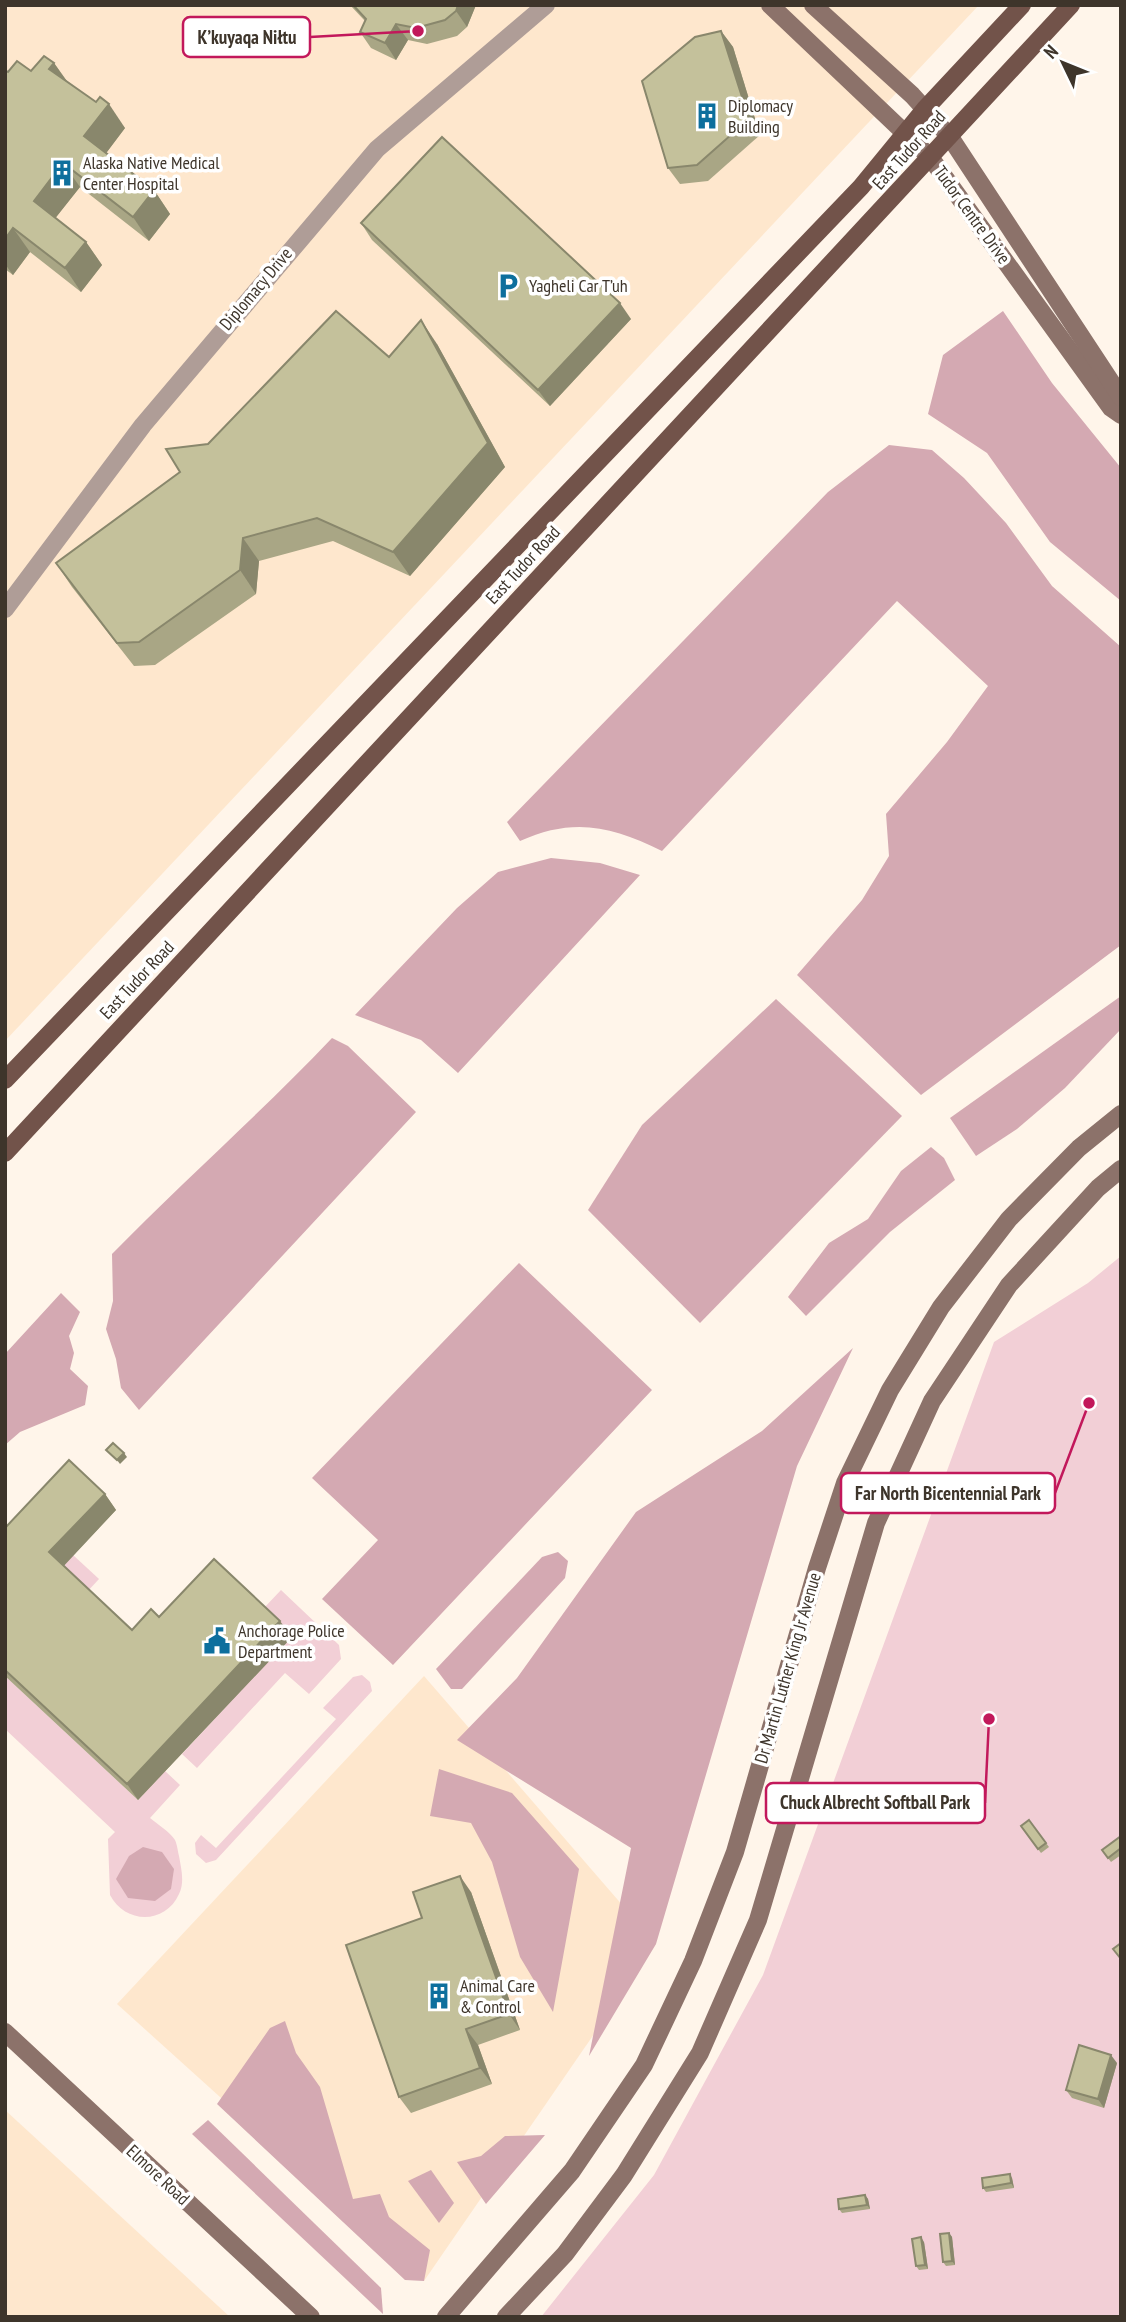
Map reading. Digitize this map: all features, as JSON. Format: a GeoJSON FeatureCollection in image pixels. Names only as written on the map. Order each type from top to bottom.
{"type":"FeatureCollection","features":[{"type":"Feature","properties":{"kind":"main road","name":"East Tudor Road"},"geometry":{"type":"LineString","coordinates":[[6,1077],[842,207],[925,109],[1022,5]]}},
{"type":"Feature","properties":{"kind":"main road","name":"East Tudor Road"},"geometry":{"type":"LineString","coordinates":[[5,1153],[1070,5]]}},
{"type":"Feature","properties":{"kind":"street","name":"Diplomacy Drive"},"geometry":{"type":"LineString","coordinates":[[5,609],[166,396],[377,149],[546,5]]}},
{"type":"Feature","properties":{"kind":"street","name":"Tudor Centre Drive"},"geometry":{"type":"LineString","coordinates":[[770,5],[930,157],[1111,408],[1121,415]]}},
{"type":"Feature","properties":{"kind":"street","name":"Tudor Centre Drive"},"geometry":{"type":"LineString","coordinates":[[813,5],[925,109],[950,137],[1121,397]]}},
{"type":"Feature","properties":{"kind":"street","name":"Dr Martin Luther King Jr Avenue"},"geometry":{"type":"LineString","coordinates":[[446,2317],[572,2171],[645,2065],[693,1961],[735,1852],[817,1568],[845,1483],[890,1390],[941,1307],[1009,1219],[1079,1148],[1121,1114]]}},
{"type":"Feature","properties":{"kind":"street"},"geometry":{"type":"LineString","coordinates":[[521,2317],[624,2175],[700,2053],[758,1920],[876,1523],[932,1401],[1009,1285],[1098,1188],[1121,1169]]}},
{"type":"Feature","properties":{"kind":"street","name":"Elmore Road"},"geometry":{"type":"LineString","coordinates":[[5,2032],[311,2317]]}},
{"type":"Feature","properties":{"kind":"street"},"geometry":{"type":"LineString","coordinates":[[506,2317],[565,2254]]}},
{"type":"Feature","properties":{"kind":"shaded area"},"geometry":{"type":"Polygon","coordinates":[[[5,5],[979,5],[5,1041],[5,5]]]}},
{"type":"Feature","properties":{"kind":"shaded area"},"geometry":{"type":"Polygon","coordinates":[[[1003,311],[1052,383],[1121,468],[1121,601],[1050,542],[987,453],[928,414],[943,355],[1003,311]]]}},
{"type":"Feature","properties":{"kind":"shaded area"},"geometry":{"type":"Polygon","coordinates":[[[889,445],[932,450],[964,478],[1006,523],[1052,586],[1121,647],[1121,945],[921,1095],[797,975],[862,900],[889,856],[886,814],[947,742],[988,686],[897,601],[662,851],[626,836],[592,828],[558,829],[520,841],[507,822],[828,492],[889,445]]]}},
{"type":"Feature","properties":{"kind":"shaded area"},"geometry":{"type":"Polygon","coordinates":[[[551,858],[600,863],[640,875],[458,1073],[421,1040],[355,1015],[457,908],[498,872],[551,858]]]}},
{"type":"Feature","properties":{"kind":"shaded area"},"geometry":{"type":"Polygon","coordinates":[[[1121,996],[1121,1029],[1065,1088],[1017,1129],[976,1156],[950,1118],[1121,996]]]}},
{"type":"Feature","properties":{"kind":"shaded area"},"geometry":{"type":"Polygon","coordinates":[[[776,999],[902,1116],[700,1323],[588,1210],[642,1125],[776,999]]]}},
{"type":"Feature","properties":{"kind":"shaded area"},"geometry":{"type":"Polygon","coordinates":[[[332,1038],[348,1046],[416,1112],[139,1410],[121,1388],[116,1359],[106,1329],[113,1301],[112,1254],[332,1038]]]}},
{"type":"Feature","properties":{"kind":"shaded area"},"geometry":{"type":"Polygon","coordinates":[[[931,1147],[944,1158],[955,1180],[890,1232],[806,1316],[788,1297],[829,1243],[868,1219],[901,1171],[931,1147]]]}},
{"type":"Feature","properties":{"kind":"shaded area"},"geometry":{"type":"Polygon","coordinates":[[[1121,1256],[1121,2317],[541,2317],[654,2175],[763,1975],[994,1342],[1088,1283],[1121,1256]]]}},
{"type":"Feature","properties":{"kind":"shaded area"},"geometry":{"type":"Polygon","coordinates":[[[519,1263],[652,1390],[393,1665],[322,1599],[378,1540],[312,1478],[519,1263]]]}},
{"type":"Feature","properties":{"kind":"shaded area"},"geometry":{"type":"Polygon","coordinates":[[[61,1293],[80,1312],[69,1336],[74,1353],[70,1369],[88,1386],[85,1405],[20,1432],[5,1445],[5,1354],[61,1293]]]}},
{"type":"Feature","properties":{"kind":"shaded area"},"geometry":{"type":"Polygon","coordinates":[[[853,1348],[797,1466],[656,1944],[589,2056],[631,1848],[457,1740],[517,1678],[636,1512],[762,1431],[853,1348]]]}},
{"type":"Feature","properties":{"kind":"shaded area"},"geometry":{"type":"Polygon","coordinates":[[[558,1552],[568,1561],[565,1578],[462,1689],[451,1689],[436,1669],[542,1557],[558,1552]]]}},
{"type":"Feature","properties":{"kind":"shaded area"},"geometry":{"type":"Polygon","coordinates":[[[73,1555],[99,1579],[86,1593],[61,1569],[73,1555]]]}},
{"type":"Feature","properties":{"kind":"shaded area"},"geometry":{"type":"Polygon","coordinates":[[[281,1590],[339,1645],[341,1659],[309,1694],[285,1673],[197,1768],[182,1754],[291,1637],[263,1609],[281,1590]]]}},
{"type":"Feature","properties":{"kind":"shaded area"},"geometry":{"type":"Polygon","coordinates":[[[362,1675],[370,1682],[372,1691],[216,1860],[206,1863],[196,1854],[195,1843],[201,1835],[216,1848],[336,1719],[323,1708],[353,1677],[362,1675]]]}},
{"type":"Feature","properties":{"kind":"shaded area"},"geometry":{"type":"Polygon","coordinates":[[[5,1676],[138,1800],[165,1771],[180,1785],[150,1818],[175,1840],[181,1870],[182,1885],[179,1894],[173,1904],[164,1911],[155,1916],[135,1916],[117,1905],[110,1895],[108,1839],[115,1832],[5,1729],[5,1676]]]}},
{"type":"Feature","properties":{"kind":"shaded area"},"geometry":{"type":"Polygon","coordinates":[[[424,1676],[656,1944],[424,2281],[117,2004],[424,1676]]]}},
{"type":"Feature","properties":{"kind":"shaded area"},"geometry":{"type":"Polygon","coordinates":[[[439,1769],[512,1793],[579,1869],[553,2012],[520,1957],[492,1862],[471,1823],[430,1816],[439,1769]]]}},
{"type":"Feature","properties":{"kind":"shaded area"},"geometry":{"type":"Polygon","coordinates":[[[143,1847],[162,1852],[174,1869],[171,1889],[155,1901],[128,1898],[116,1879],[129,1856],[143,1847]]]}},
{"type":"Feature","properties":{"kind":"shaded area"},"geometry":{"type":"Polygon","coordinates":[[[285,2021],[296,2053],[320,2087],[353,2199],[380,2194],[389,2217],[430,2250],[424,2281],[405,2280],[217,2104],[270,2028],[285,2021]]]}},
{"type":"Feature","properties":{"kind":"shaded area"},"geometry":{"type":"Polygon","coordinates":[[[5,2110],[230,2317],[5,2317],[5,2110]]]}},
{"type":"Feature","properties":{"kind":"shaded area"},"geometry":{"type":"Polygon","coordinates":[[[208,2120],[381,2288],[383,2314],[192,2134],[208,2120]]]}},
{"type":"Feature","properties":{"kind":"shaded area"},"geometry":{"type":"Polygon","coordinates":[[[545,2135],[486,2204],[457,2162],[481,2156],[505,2136],[545,2135]]]}},
{"type":"Feature","properties":{"kind":"shaded area"},"geometry":{"type":"Polygon","coordinates":[[[431,2170],[454,2203],[439,2223],[408,2181],[431,2170]]]}},
{"type":"Feature","properties":{"kind":"building"},"geometry":{"type":"Polygon","coordinates":[[[353,5],[458,5],[456,11],[445,20],[416,28],[396,24],[385,43],[360,32],[366,19],[353,5]]]}},
{"type":"Feature","properties":{"kind":"building","name":"Diplomacy Building"},"geometry":{"type":"Polygon","coordinates":[[[721,31],[749,119],[697,165],[668,168],[642,81],[695,37],[721,31]]]}},
{"type":"Feature","properties":{"kind":"building","name":"Alaska Native Medical Center Hospital"},"geometry":{"type":"Polygon","coordinates":[[[44,56],[54,63],[49,69],[96,102],[100,97],[109,104],[84,136],[154,190],[133,217],[63,163],[34,201],[86,242],[65,268],[13,228],[5,239],[5,70],[8,72],[17,61],[31,71],[44,56]]]}},
{"type":"Feature","properties":{"kind":"building","name":"Yagheli Car T’uh"},"geometry":{"type":"Polygon","coordinates":[[[442,137],[620,303],[538,390],[361,223],[442,137]]]}},
{"type":"Feature","properties":{"kind":"building"},"geometry":{"type":"Polygon","coordinates":[[[336,311],[389,357],[421,320],[488,443],[393,552],[317,518],[243,538],[240,570],[139,642],[117,643],[56,563],[180,472],[166,449],[208,444],[336,311]]]}},
{"type":"Feature","properties":{"kind":"building"},"geometry":{"type":"Polygon","coordinates":[[[113,1443],[124,1453],[117,1460],[106,1450],[113,1443]]]}},
{"type":"Feature","properties":{"kind":"building","name":"Anchorage Police Department"},"geometry":{"type":"Polygon","coordinates":[[[69,1460],[105,1494],[49,1552],[132,1630],[151,1609],[159,1617],[214,1559],[280,1621],[127,1784],[5,1670],[5,1528],[69,1460]]]}},
{"type":"Feature","properties":{"kind":"building"},"geometry":{"type":"Polygon","coordinates":[[[1029,1820],[1046,1843],[1038,1849],[1021,1826],[1029,1820]]]}},
{"type":"Feature","properties":{"kind":"building"},"geometry":{"type":"Polygon","coordinates":[[[1121,1836],[1121,1848],[1108,1858],[1102,1850],[1121,1836]]]}},
{"type":"Feature","properties":{"kind":"building","name":"Animal Care & Control"},"geometry":{"type":"Polygon","coordinates":[[[460,1876],[509,2014],[466,2029],[480,2068],[399,2097],[346,1945],[422,1918],[413,1892],[460,1876]]]}},
{"type":"Feature","properties":{"kind":"building"},"geometry":{"type":"Polygon","coordinates":[[[1121,1943],[1121,1959],[1113,1949],[1121,1943]]]}},
{"type":"Feature","properties":{"kind":"building"},"geometry":{"type":"Polygon","coordinates":[[[1079,2045],[1111,2055],[1098,2099],[1066,2090],[1079,2045]]]}},
{"type":"Feature","properties":{"kind":"building"},"geometry":{"type":"Polygon","coordinates":[[[1010,2174],[1011,2183],[983,2188],[982,2178],[1010,2174]]]}},
{"type":"Feature","properties":{"kind":"building"},"geometry":{"type":"Polygon","coordinates":[[[865,2195],[867,2205],[839,2209],[838,2199],[865,2195]]]}},
{"type":"Feature","properties":{"kind":"building"},"geometry":{"type":"Polygon","coordinates":[[[949,2233],[952,2261],[943,2262],[940,2234],[949,2233]]]}},
{"type":"Feature","properties":{"kind":"building"},"geometry":{"type":"Polygon","coordinates":[[[921,2237],[925,2265],[916,2266],[912,2239],[921,2237]]]}},
{"type":"Feature","properties":{"kind":"place","name":"K’kuyaqa Niłtu"},"geometry":{"type":"Point","coordinates":[418,31]}},
{"type":"Feature","properties":{"kind":"place","name":"Diplomacy Building"},"geometry":{"type":"Point","coordinates":[707,116]}},
{"type":"Feature","properties":{"kind":"place","name":"Alaska Native Medical Center Hospital"},"geometry":{"type":"Point","coordinates":[62,173]}},
{"type":"Feature","properties":{"kind":"place","name":"Yagheli Car T’uh"},"geometry":{"type":"Point","coordinates":[508,286]}},
{"type":"Feature","properties":{"kind":"place","name":"Far North Bicentennial Park"},"geometry":{"type":"Point","coordinates":[1089,1403]}},
{"type":"Feature","properties":{"kind":"place","name":"Anchorage Police Department"},"geometry":{"type":"Point","coordinates":[217,1641]}},
{"type":"Feature","properties":{"kind":"place","name":"Chuck Albrecht Softball Park"},"geometry":{"type":"Point","coordinates":[989,1719]}},
{"type":"Feature","properties":{"kind":"place","name":"Animal Care & Control"},"geometry":{"type":"Point","coordinates":[439,1996]}}]}
